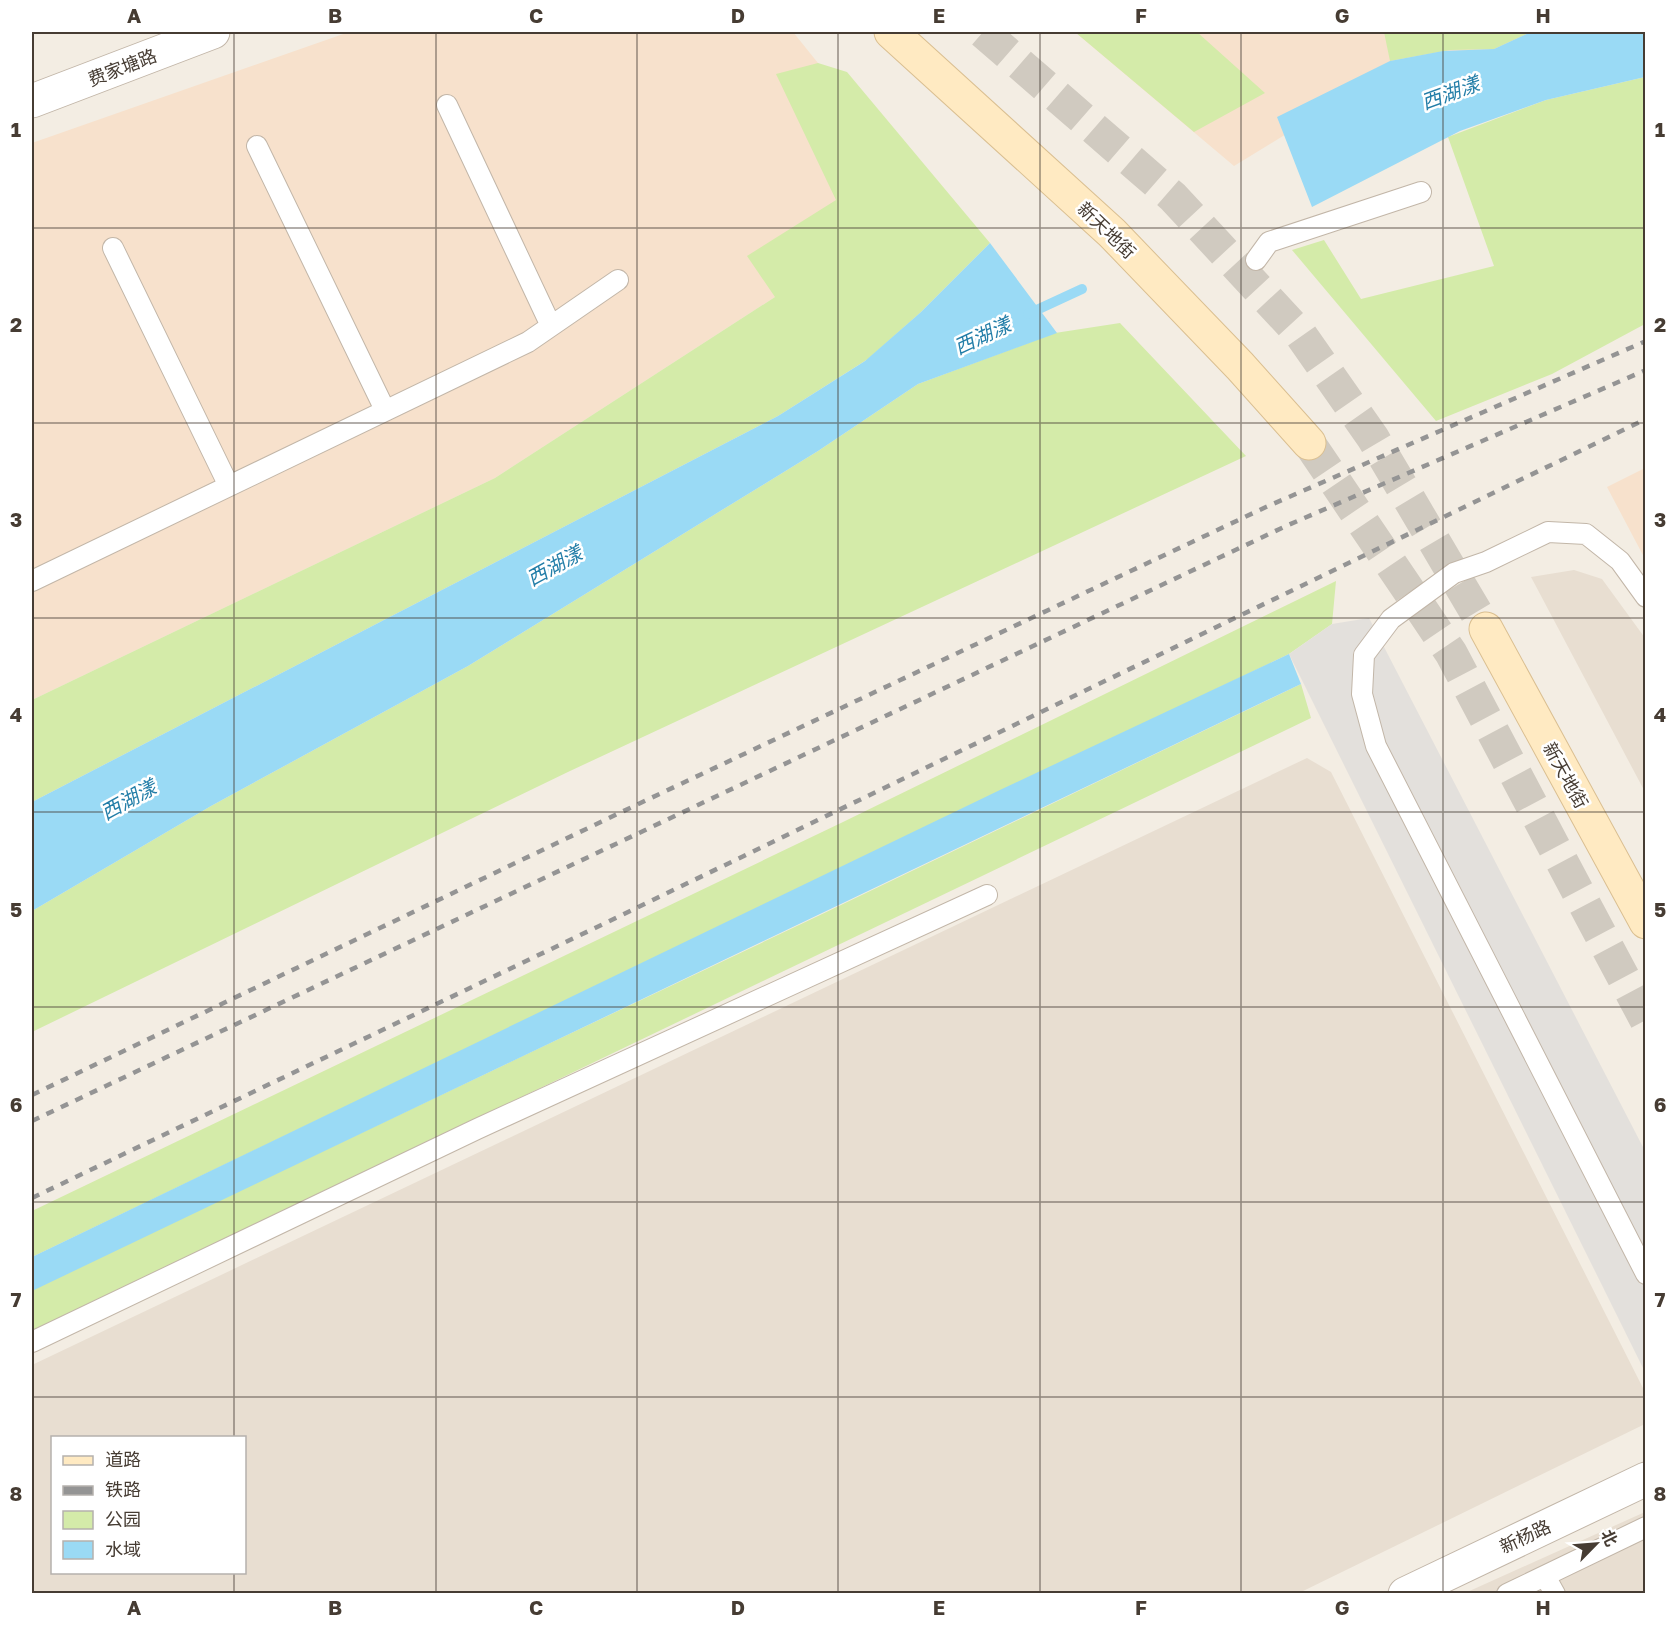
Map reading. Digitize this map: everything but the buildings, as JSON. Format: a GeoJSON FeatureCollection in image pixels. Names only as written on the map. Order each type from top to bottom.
{"type":"FeatureCollection","features":[{"type":"Feature","properties":{"kind":"main road","name":"新天地街"},"geometry":{"type":"LineString","coordinates":[[891,32],[1112,233],[1240,366],[1309,442]]}},
{"type":"Feature","properties":{"kind":"main road","name":"新天地街"},"geometry":{"type":"LineString","coordinates":[[1486,629],[1646,922]]}},
{"type":"Feature","properties":{"kind":"street","name":"费家塘路"},"geometry":{"type":"LineString","coordinates":[[32,101],[213,32]]}},
{"type":"Feature","properties":{"kind":"street","name":"新杨路"},"geometry":{"type":"LineString","coordinates":[[1405,1593],[1646,1479]]}},
{"type":"Feature","properties":{"kind":"lane"},"geometry":{"type":"LineString","coordinates":[[447,105],[551,326]]}},
{"type":"Feature","properties":{"kind":"lane"},"geometry":{"type":"LineString","coordinates":[[257,146],[386,410]]}},
{"type":"Feature","properties":{"kind":"lane"},"geometry":{"type":"LineString","coordinates":[[1256,260],[1269,242],[1421,192]]}},
{"type":"Feature","properties":{"kind":"lane"},"geometry":{"type":"LineString","coordinates":[[113,248],[229,486]]}},
{"type":"Feature","properties":{"kind":"lane"},"geometry":{"type":"LineString","coordinates":[[32,580],[528,342],[618,280]]}},
{"type":"Feature","properties":{"kind":"lane"},"geometry":{"type":"LineString","coordinates":[[1646,597],[1620,561],[1586,534],[1548,532],[1486,562],[1454,573],[1391,619],[1364,655],[1362,693],[1376,746],[1646,1274]]}},
{"type":"Feature","properties":{"kind":"lane"},"geometry":{"type":"LineString","coordinates":[[32,1342],[477,1129],[987,895]]}},
{"type":"Feature","properties":{"kind":"lane"},"geometry":{"type":"LineString","coordinates":[[1507,1593],[1646,1527]]}},
{"type":"Feature","properties":{"kind":"lane"},"geometry":{"type":"LineString","coordinates":[[1545,1576],[1555,1593]]}},
{"type":"Feature","properties":{"kind":"shaded area"},"geometry":{"type":"Polygon","coordinates":[[[349,32],[793,32],[818,63],[881,198],[775,297],[495,478],[32,700],[32,143],[349,32]]]}},
{"type":"Feature","properties":{"kind":"shaded area"},"geometry":{"type":"Polygon","coordinates":[[[1075,32],[1594,32],[1296,128],[1234,166],[1075,32]]]}},
{"type":"Feature","properties":{"kind":"shaded area"},"geometry":{"type":"Polygon","coordinates":[[[1645,468],[1645,559],[1607,487],[1645,468]]]}},
{"type":"Feature","properties":{"kind":"shaded area"},"geometry":{"type":"Polygon","coordinates":[[[1574,570],[1602,579],[1645,638],[1645,792],[1531,577],[1574,570]]]}},
{"type":"Feature","properties":{"kind":"shaded area"},"geometry":{"type":"Polygon","coordinates":[[[1369,618],[1645,1151],[1645,1372],[1289,654],[1332,624],[1369,618]]]}},
{"type":"Feature","properties":{"kind":"shaded area"},"geometry":{"type":"Polygon","coordinates":[[[1307,758],[1331,772],[1645,1392],[1645,1424],[1299,1593],[32,1593],[32,1365],[1307,758]]]}},
{"type":"Feature","properties":{"kind":"shaded area"},"geometry":{"type":"Polygon","coordinates":[[[1645,1512],[1645,1593],[1465,1593],[1645,1512]]]}},
{"type":"Feature","properties":{"kind":"green space"},"geometry":{"type":"Polygon","coordinates":[[[1075,32],[1197,32],[1265,93],[1194,132],[1075,32]]]}},
{"type":"Feature","properties":{"kind":"green space"},"geometry":{"type":"Polygon","coordinates":[[[1384,32],[1531,32],[1494,49],[1450,50],[1390,61],[1384,32]]]}},
{"type":"Feature","properties":{"kind":"green space"},"geometry":{"type":"Polygon","coordinates":[[[818,63],[847,72],[990,243],[921,312],[868,359],[778,416],[32,802],[32,700],[495,478],[775,297],[747,256],[836,200],[776,74],[818,63]]]}},
{"type":"Feature","properties":{"kind":"green space"},"geometry":{"type":"Polygon","coordinates":[[[1645,77],[1645,324],[1552,374],[1436,421],[1292,250],[1324,240],[1361,299],[1494,266],[1448,137],[1546,100],[1645,77]]]}},
{"type":"Feature","properties":{"kind":"green space"},"geometry":{"type":"Polygon","coordinates":[[[1120,323],[1246,456],[570,771],[32,1032],[32,911],[211,806],[468,666],[818,451],[918,384],[1055,333],[1120,323]]]}},
{"type":"Feature","properties":{"kind":"green space"},"geometry":{"type":"Polygon","coordinates":[[[1336,581],[1332,624],[1289,654],[32,1257],[32,1211],[843,822],[1336,581]]]}},
{"type":"Feature","properties":{"kind":"green space"},"geometry":{"type":"Polygon","coordinates":[[[1301,684],[1311,718],[32,1332],[32,1289],[1301,684]]]}},
{"type":"Feature","properties":{"kind":"water"},"geometry":{"type":"Polygon","coordinates":[[[1531,32],[1645,32],[1645,77],[1546,100],[1460,131],[1312,207],[1277,117],[1390,61],[1443,51],[1494,49],[1531,32]]]}},
{"type":"Feature","properties":{"kind":"water"},"geometry":{"type":"Polygon","coordinates":[[[990,243],[1057,333],[918,384],[818,451],[468,666],[211,806],[32,911],[32,802],[778,416],[865,361],[921,312],[990,243]]]}},
{"type":"Feature","properties":{"kind":"water"},"geometry":{"type":"Polygon","coordinates":[[[1289,654],[1301,684],[32,1291],[32,1257],[1002,789],[1289,654]]]}},
{"type":"Feature","properties":{"kind":"waterway","name":"西湖漾"},"geometry":{"type":"LineString","coordinates":[[1028,314],[1082,289]]}},
{"type":"Feature","properties":{"kind":"tunnel"},"geometry":{"type":"LineString","coordinates":[[983,32],[1173,197],[1301,335],[1373,438],[1486,629]]}},
{"type":"Feature","properties":{"kind":"tunnel"},"geometry":{"type":"LineString","coordinates":[[1309,443],[1451,653],[1646,1020]]}},
{"type":"Feature","properties":{"kind":"railway"},"geometry":{"type":"LineString","coordinates":[[32,1095],[632,807],[1266,507],[1646,341]]}},
{"type":"Feature","properties":{"kind":"railway"},"geometry":{"type":"LineString","coordinates":[[32,1121],[1286,526],[1646,370]]}},
{"type":"Feature","properties":{"kind":"railway"},"geometry":{"type":"LineString","coordinates":[[32,1198],[1646,419]]}}]}
